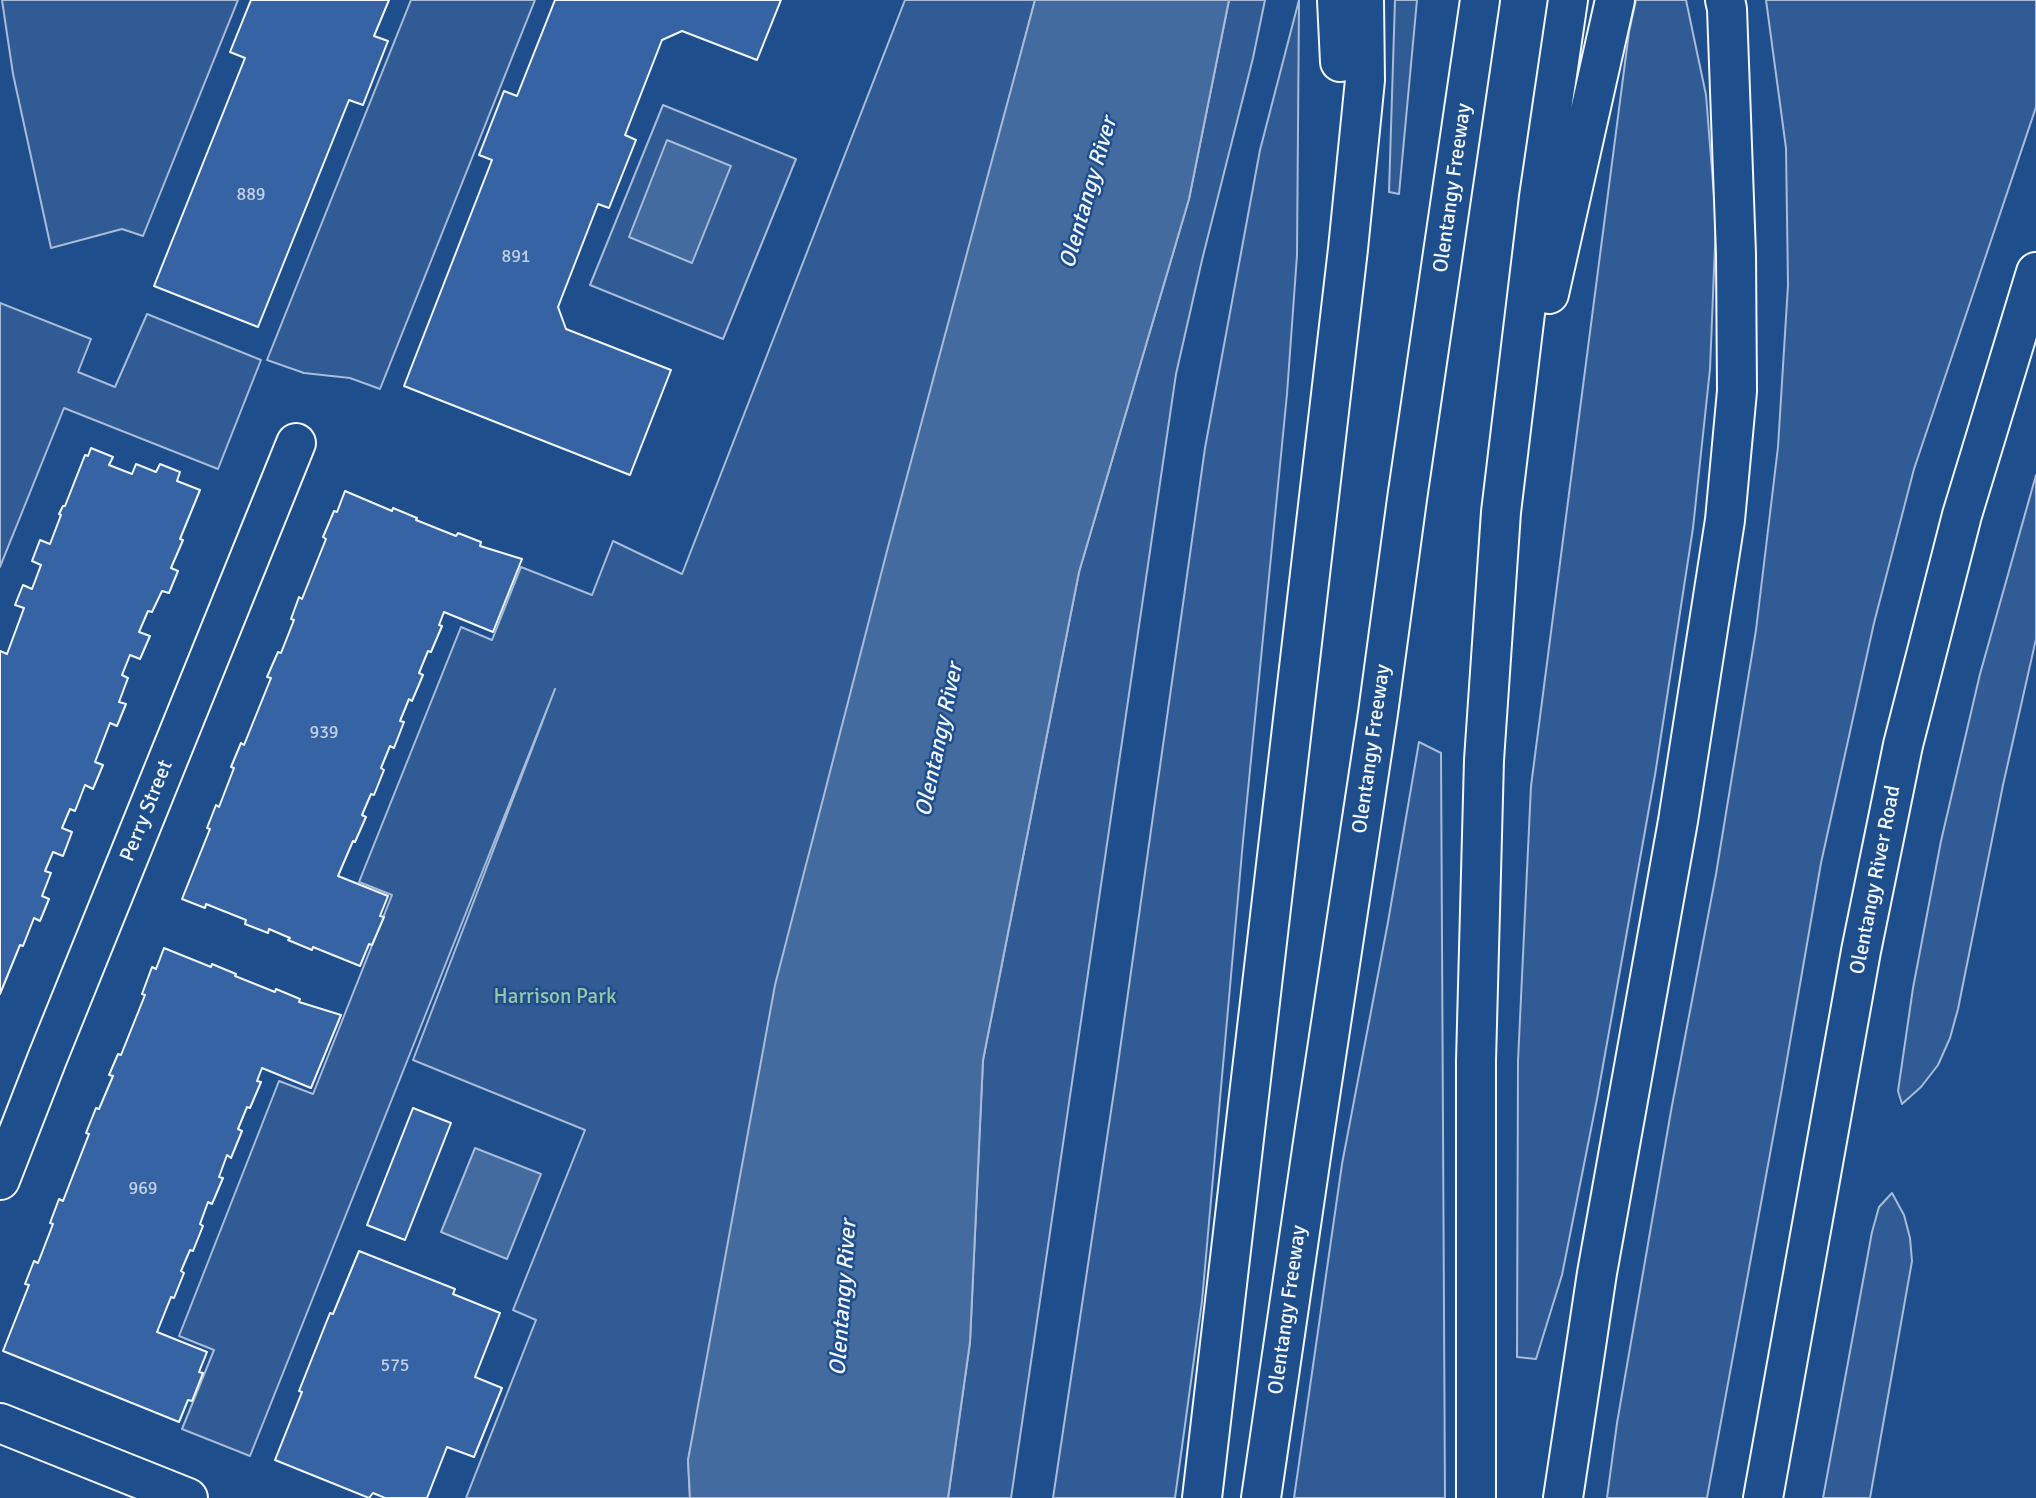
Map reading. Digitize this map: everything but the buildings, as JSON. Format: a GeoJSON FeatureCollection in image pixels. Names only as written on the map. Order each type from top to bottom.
{"type":"FeatureCollection","features":[{"type":"Feature","properties":{"kind":"main road"},"geometry":{"type":"LineString","coordinates":[[1337,0],[1348,249]]}},
{"type":"Feature","properties":{"kind":"main road"},"geometry":{"type":"LineString","coordinates":[[1202,1498],[1348,249],[1365,80],[1364,0]]}},
{"type":"Feature","properties":{"kind":"main road","name":"Olentangy Freeway"},"geometry":{"type":"LineString","coordinates":[[1261,1498],[1378,713],[1480,0]]}},
{"type":"Feature","properties":{"kind":"main road"},"geometry":{"type":"LineString","coordinates":[[1476,1498],[1476,1061],[1484,760],[1501,512],[1539,197],[1568,0]]}},
{"type":"Feature","properties":{"kind":"main road"},"geometry":{"type":"LineString","coordinates":[[1501,512],[1615,0]]}},
{"type":"Feature","properties":{"kind":"main road"},"geometry":{"type":"LineString","coordinates":[[1563,1498],[1597,1273],[1678,821],[1725,520],[1737,391],[1736,254],[1726,5]]}},
{"type":"Feature","properties":{"kind":"main road","name":"Olentangy River Road"},"geometry":{"type":"LineString","coordinates":[[1763,1498],[1861,951],[1903,746],[1962,516],[2036,272]]}},
{"type":"Feature","properties":{"kind":"main road","name":"Perry Street"},"geometry":{"type":"LineString","coordinates":[[0,1180],[296,443]]}},
{"type":"Feature","properties":{"kind":"main road"},"geometry":{"type":"LineString","coordinates":[[0,1423],[188,1498]]}},
{"type":"Feature","properties":{"kind":"shaded area"},"geometry":{"type":"Polygon","coordinates":[[[2,0],[238,0],[143,236],[122,229],[51,248],[13,74],[2,0]]]}},
{"type":"Feature","properties":{"kind":"shaded area"},"geometry":{"type":"Polygon","coordinates":[[[411,0],[535,0],[380,389],[350,378],[304,373],[267,360],[411,0]]]}},
{"type":"Feature","properties":{"kind":"shaded area"},"geometry":{"type":"Polygon","coordinates":[[[905,0],[1035,0],[976,225],[688,1460],[690,1498],[466,1498],[536,1320],[513,1310],[585,1130],[413,1060],[555,689],[250,1456],[182,1429],[214,1350],[179,1336],[279,1081],[313,1094],[392,895],[359,882],[461,627],[492,640],[521,567],[592,595],[613,541],[682,574],[905,0]]]}},
{"type":"Feature","properties":{"kind":"shaded area"},"geometry":{"type":"Polygon","coordinates":[[[1229,0],[1265,0],[1176,374],[1011,1498],[948,1498],[970,1342],[983,1060],[1079,572],[1189,199],[1229,0]]]}},
{"type":"Feature","properties":{"kind":"shaded area"},"geometry":{"type":"Polygon","coordinates":[[[1299,0],[1297,255],[1287,394],[1202,1301],[1175,1498],[1053,1498],[1116,1078],[1205,448],[1260,150],[1299,0]]]}},
{"type":"Feature","properties":{"kind":"shaded area"},"geometry":{"type":"Polygon","coordinates":[[[1395,0],[1417,0],[1399,194],[1389,192],[1395,0]]]}},
{"type":"Feature","properties":{"kind":"shaded area"},"geometry":{"type":"Polygon","coordinates":[[[1636,0],[1686,0],[1706,95],[1716,221],[1710,369],[1693,528],[1655,775],[1597,1099],[1562,1275],[1536,1359],[1517,1357],[1518,1061],[1531,786],[1629,32],[1636,0]]]}},
{"type":"Feature","properties":{"kind":"shaded area"},"geometry":{"type":"Polygon","coordinates":[[[1766,0],[2036,0],[2036,107],[1914,469],[1874,623],[1821,863],[1707,1498],[1607,1498],[1617,1423],[1671,1111],[1716,874],[1756,630],[1778,447],[1788,285],[1786,148],[1766,0]]]}},
{"type":"Feature","properties":{"kind":"shaded area"},"geometry":{"type":"Polygon","coordinates":[[[663,105],[796,159],[723,339],[590,285],[663,105]]]}},
{"type":"Feature","properties":{"kind":"shaded area"},"geometry":{"type":"Polygon","coordinates":[[[0,303],[91,339],[78,372],[115,387],[147,314],[261,360],[218,469],[64,408],[0,567],[0,303]]]}},
{"type":"Feature","properties":{"kind":"shaded area"},"geometry":{"type":"Polygon","coordinates":[[[2036,475],[2036,639],[2003,785],[1958,1009],[1950,1038],[1938,1065],[1921,1087],[1902,1104],[1898,1091],[1913,988],[1941,841],[1980,674],[2036,475]]]}},
{"type":"Feature","properties":{"kind":"shaded area"},"geometry":{"type":"Polygon","coordinates":[[[1419,742],[1441,753],[1445,1498],[1294,1498],[1342,1164],[1419,742]]]}},
{"type":"Feature","properties":{"kind":"shaded area"},"geometry":{"type":"Polygon","coordinates":[[[1892,1193],[1904,1215],[1912,1261],[1870,1498],[1823,1498],[1872,1232],[1879,1207],[1892,1193]]]}},
{"type":"Feature","properties":{"kind":"water","name":"Olentangy River"},"geometry":{"type":"Polygon","coordinates":[[[1035,0],[1229,0],[1189,199],[1079,572],[983,1060],[970,1342],[948,1498],[690,1498],[688,1460],[775,985],[888,547],[1035,0]]]}},
{"type":"Feature","properties":{"kind":"water"},"geometry":{"type":"Polygon","coordinates":[[[667,140],[731,166],[692,263],[629,237],[667,140]]]}},
{"type":"Feature","properties":{"kind":"water"},"geometry":{"type":"Polygon","coordinates":[[[475,1148],[541,1174],[507,1259],[441,1232],[475,1148]]]}},
{"type":"Feature","properties":{"kind":"park label","name":"Harrison Park"},"geometry":{"type":"Point","coordinates":[555,997]}}]}
